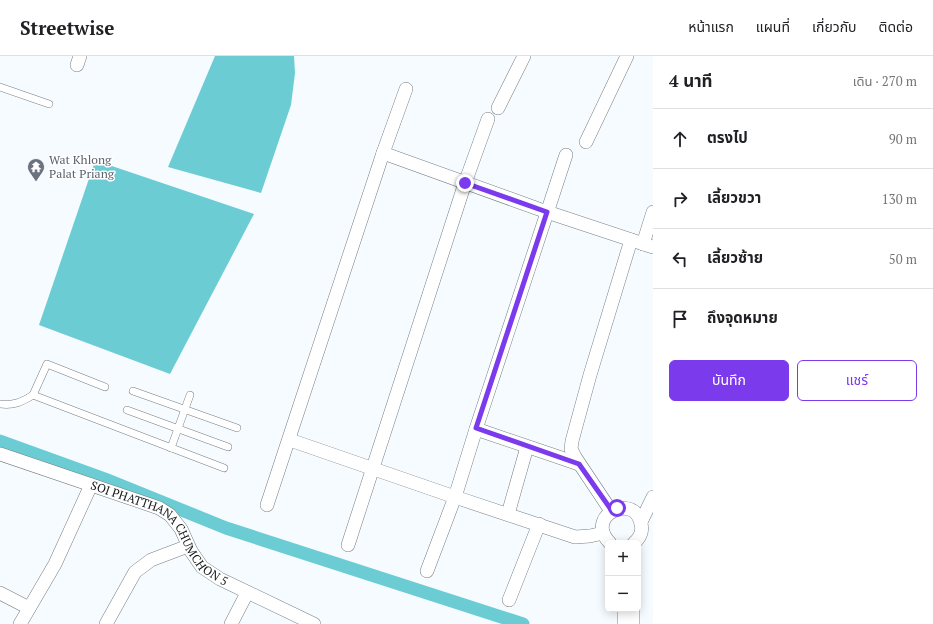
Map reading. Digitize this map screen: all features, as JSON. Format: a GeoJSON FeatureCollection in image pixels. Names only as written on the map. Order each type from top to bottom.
{"type":"FeatureCollection","features":[{"type":"Feature","properties":{"kind":"street"},"geometry":{"type":"LineString","coordinates":[[498,108],[524,56]]}},
{"type":"Feature","properties":{"kind":"street"},"geometry":{"type":"LineString","coordinates":[[586,142],[627,56]]}},
{"type":"Feature","properties":{"kind":"street"},"geometry":{"type":"LineString","coordinates":[[268,505],[383,153],[406,89]]}},
{"type":"Feature","properties":{"kind":"street"},"geometry":{"type":"LineString","coordinates":[[348,545],[465,183],[488,119]]}},
{"type":"Feature","properties":{"kind":"street"},"geometry":{"type":"LineString","coordinates":[[383,153],[547,212],[642,244]]}},
{"type":"Feature","properties":{"kind":"street"},"geometry":{"type":"LineString","coordinates":[[427,571],[455,497],[476,428],[566,155]]}},
{"type":"Feature","properties":{"kind":"street"},"geometry":{"type":"LineString","coordinates":[[612,511],[579,464],[572,449],[572,441],[590,375],[642,244],[653,212]]}},
{"type":"Feature","properties":{"kind":"street"},"geometry":{"type":"LineString","coordinates":[[476,428],[579,464]]}},
{"type":"Feature","properties":{"kind":"street"},"geometry":{"type":"LineString","coordinates":[[290,440],[575,537],[590,536],[607,538],[604,520],[617,508],[629,509],[639,517],[641,522]]}},
{"type":"Feature","properties":{"kind":"street"},"geometry":{"type":"LineString","coordinates":[[508,514],[527,447]]}},
{"type":"Feature","properties":{"kind":"street","name":"SOI PHATTHANA CHUMCHON 5"},"geometry":{"type":"LineString","coordinates":[[0,454],[159,508],[170,515],[181,529],[188,546],[202,567],[220,579],[247,593],[314,624]]}},
{"type":"Feature","properties":{"kind":"street"},"geometry":{"type":"LineString","coordinates":[[20,624],[56,564],[91,485]]}},
{"type":"Feature","properties":{"kind":"street"},"geometry":{"type":"LineString","coordinates":[[636,540],[640,534],[641,522],[653,497]]}},
{"type":"Feature","properties":{"kind":"street"},"geometry":{"type":"LineString","coordinates":[[509,600],[539,524]]}},
{"type":"Feature","properties":{"kind":"street"},"geometry":{"type":"LineString","coordinates":[[106,624],[135,572],[151,560],[188,546]]}},
{"type":"Feature","properties":{"kind":"street"},"geometry":{"type":"LineString","coordinates":[[0,593],[29,608]]}},
{"type":"Feature","properties":{"kind":"street"},"geometry":{"type":"LineString","coordinates":[[231,624],[247,593]]}},
{"type":"Feature","properties":{"kind":"street"},"geometry":{"type":"LineString","coordinates":[[624,612],[624,624]]}},
{"type":"Feature","properties":{"kind":"street"},"geometry":{"type":"LineString","coordinates":[[633,612],[633,624]]}},
{"type":"Feature","properties":{"kind":"lane"},"geometry":{"type":"LineString","coordinates":[[0,87],[49,104]]}},
{"type":"Feature","properties":{"kind":"lane"},"geometry":{"type":"LineString","coordinates":[[0,404],[7,405],[20,403],[33,395],[47,364],[105,387]]}},
{"type":"Feature","properties":{"kind":"lane"},"geometry":{"type":"LineString","coordinates":[[133,391],[237,428]]}},
{"type":"Feature","properties":{"kind":"lane"},"geometry":{"type":"LineString","coordinates":[[33,395],[224,468]]}},
{"type":"Feature","properties":{"kind":"lane"},"geometry":{"type":"LineString","coordinates":[[171,448],[190,395]]}},
{"type":"Feature","properties":{"kind":"lane"},"geometry":{"type":"LineString","coordinates":[[127,410],[228,447]]}},
{"type":"Feature","properties":{"kind":"water"},"geometry":{"type":"Polygon","coordinates":[[[215,56],[294,56],[295,73],[291,105],[261,193],[168,167],[215,56]]]}},
{"type":"Feature","properties":{"kind":"water"},"geometry":{"type":"Polygon","coordinates":[[[100,162],[254,214],[170,374],[39,325],[94,164],[100,162]]]}},
{"type":"Feature","properties":{"kind":"waterway"},"geometry":{"type":"LineString","coordinates":[[0,441],[105,479],[226,528],[523,624]]}},
{"type":"Feature","properties":{"kind":"place","name":"Wat Khlong Palat Priang"},"geometry":{"type":"Point","coordinates":[36,182]}},
{"type":"Feature","properties":{"kind":"route"},"geometry":{"type":"LineString","coordinates":[[465,183],[547,212],[476,428],[579,464],[612,511],[617,508]]}}]}
